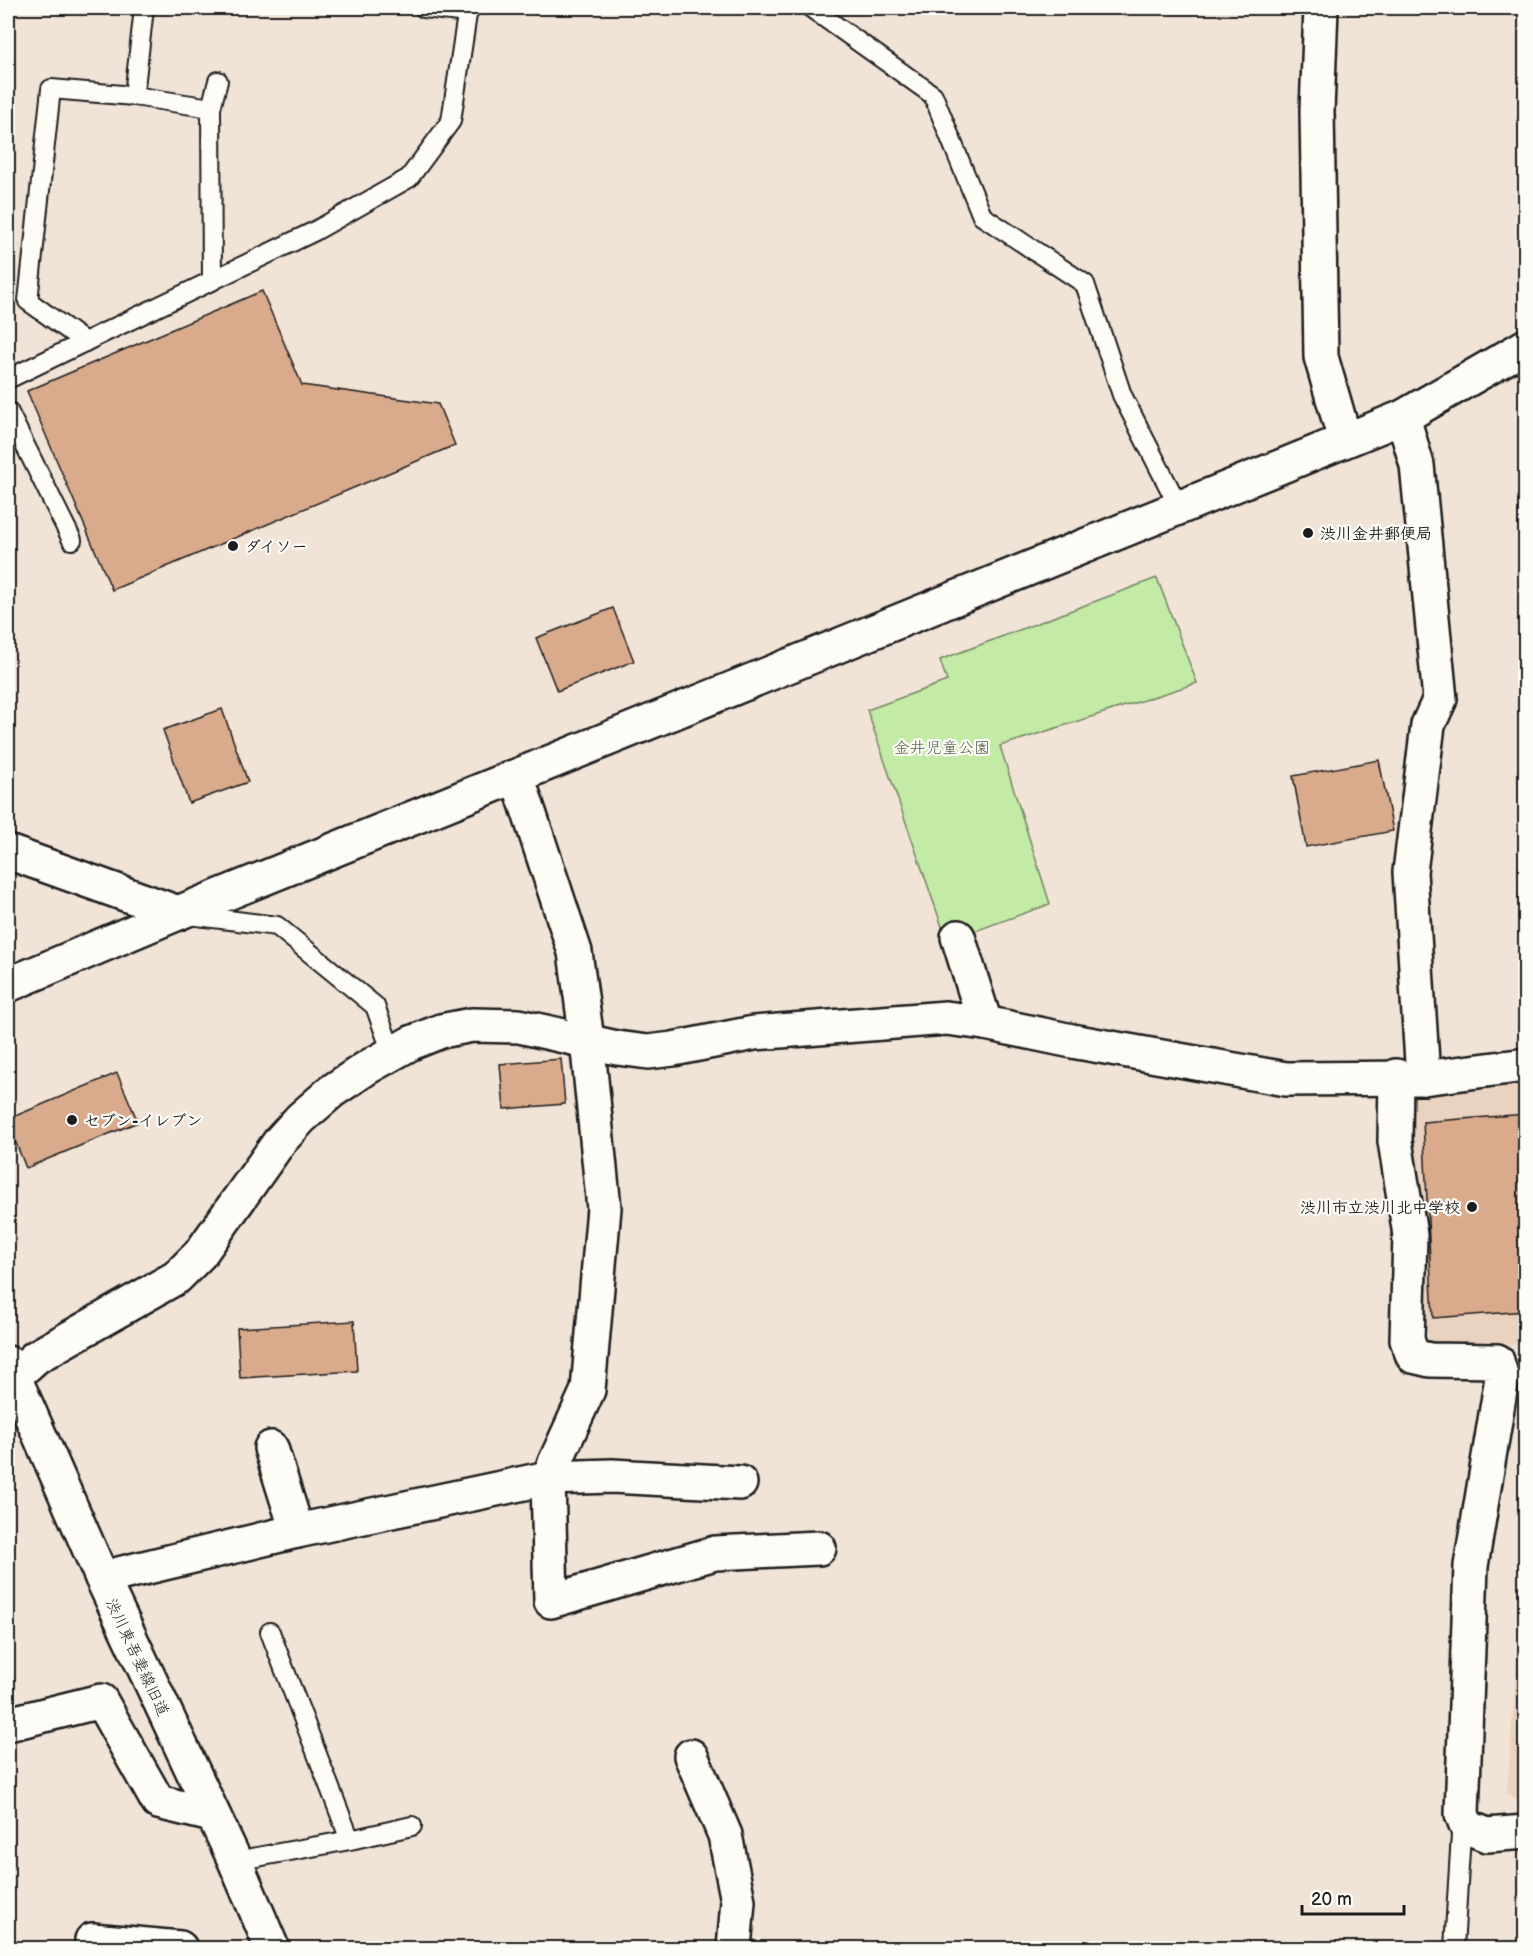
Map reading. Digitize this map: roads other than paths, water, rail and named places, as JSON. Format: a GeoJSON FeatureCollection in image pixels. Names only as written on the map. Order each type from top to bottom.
{"type":"FeatureCollection","features":[{"type":"Feature","properties":{"kind":"street"},"geometry":{"type":"LineString","coordinates":[[1321,8],[1317,111],[1321,357],[1345,440]]}},
{"type":"Feature","properties":{"kind":"street"},"geometry":{"type":"LineString","coordinates":[[8,986],[178,913],[1403,417],[1526,346]]}},
{"type":"Feature","properties":{"kind":"street"},"geometry":{"type":"LineString","coordinates":[[1403,417],[1417,465],[1440,699],[1428,725],[1410,872],[1410,1077],[1395,1141],[1410,1235],[1407,1340],[1413,1356],[1430,1360],[1497,1361],[1502,1378],[1471,1566],[1462,1814],[1467,1827],[1486,1835],[1526,1832]]}},
{"type":"Feature","properties":{"kind":"street"},"geometry":{"type":"LineString","coordinates":[[517,776],[575,952],[587,1040],[604,1208],[588,1390],[548,1478],[551,1601],[715,1553],[819,1548]]}},
{"type":"Feature","properties":{"kind":"street"},"geometry":{"type":"LineString","coordinates":[[8,852],[178,913]]}},
{"type":"Feature","properties":{"kind":"street"},"geometry":{"type":"LineString","coordinates":[[958,937],[985,1023]]}},
{"type":"Feature","properties":{"kind":"street"},"geometry":{"type":"LineString","coordinates":[[9,1374],[177,1277],[200,1254],[280,1141],[301,1118],[332,1091],[392,1053],[411,1042],[441,1031],[472,1025],[519,1026],[617,1048],[648,1052],[754,1033],[946,1018],[985,1023],[1286,1079],[1410,1077],[1526,1065]]}},
{"type":"Feature","properties":{"kind":"street","name":"渋川東吾妻線旧道"},"geometry":{"type":"LineString","coordinates":[[9,1374],[235,1861],[272,1948]]}},
{"type":"Feature","properties":{"kind":"street"},"geometry":{"type":"LineString","coordinates":[[271,1448],[297,1532]]}},
{"type":"Feature","properties":{"kind":"street"},"geometry":{"type":"LineString","coordinates":[[102,1578],[297,1532],[548,1478],[612,1476],[740,1483]]}},
{"type":"Feature","properties":{"kind":"street"},"geometry":{"type":"LineString","coordinates":[[8,1724],[101,1701],[158,1802],[212,1815]]}},
{"type":"Feature","properties":{"kind":"street"},"geometry":{"type":"LineString","coordinates":[[691,1756],[725,1835],[738,1901],[734,1948]]}},
{"type":"Feature","properties":{"kind":"street"},"geometry":{"type":"LineString","coordinates":[[92,1940],[180,1948]]}},
{"type":"Feature","properties":{"kind":"lane"},"geometry":{"type":"LineString","coordinates":[[134,96],[144,8]]}},
{"type":"Feature","properties":{"kind":"lane"},"geometry":{"type":"LineString","coordinates":[[8,379],[315,231],[409,178],[451,121],[468,10],[424,8]]}},
{"type":"Feature","properties":{"kind":"lane"},"geometry":{"type":"LineString","coordinates":[[811,8],[933,95],[982,216],[1085,284],[1122,395],[1179,507]]}},
{"type":"Feature","properties":{"kind":"lane"},"geometry":{"type":"LineString","coordinates":[[212,281],[211,108],[218,81]]}},
{"type":"Feature","properties":{"kind":"lane"},"geometry":{"type":"LineString","coordinates":[[85,342],[28,301],[51,88],[134,96],[211,108]]}},
{"type":"Feature","properties":{"kind":"lane"},"geometry":{"type":"LineString","coordinates":[[8,411],[72,540]]}},
{"type":"Feature","properties":{"kind":"lane"},"geometry":{"type":"LineString","coordinates":[[178,913],[277,926],[375,1006],[392,1053]]}},
{"type":"Feature","properties":{"kind":"lane"},"geometry":{"type":"LineString","coordinates":[[270,1632],[350,1840]]}},
{"type":"Feature","properties":{"kind":"lane"},"geometry":{"type":"LineString","coordinates":[[1454,1948],[1462,1814]]}},
{"type":"Feature","properties":{"kind":"lane"},"geometry":{"type":"LineString","coordinates":[[235,1861],[412,1826]]}},
{"type":"Feature","properties":{"kind":"place","name":"渋川金井郵便局"},"geometry":{"type":"Point","coordinates":[1308,533]}},
{"type":"Feature","properties":{"kind":"place","name":"ダイソー"},"geometry":{"type":"Point","coordinates":[233,546]}},
{"type":"Feature","properties":{"kind":"place","name":"セブン-イレブン"},"geometry":{"type":"Point","coordinates":[72,1120]}},
{"type":"Feature","properties":{"kind":"place","name":"渋川市立渋川北中学校"},"geometry":{"type":"Point","coordinates":[1472,1207]}},
{"type":"Feature","properties":{"kind":"park label","name":"金井児童公園"},"geometry":{"type":"Point","coordinates":[942,747]}}]}
